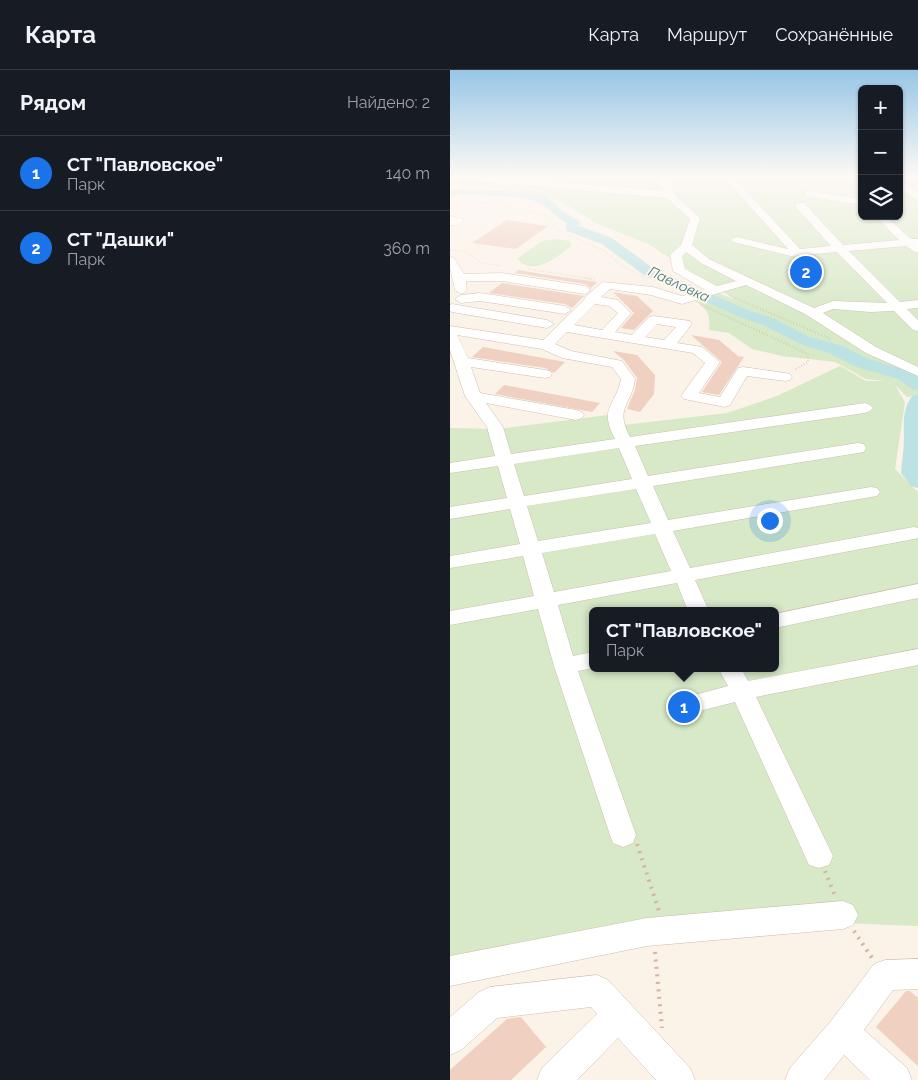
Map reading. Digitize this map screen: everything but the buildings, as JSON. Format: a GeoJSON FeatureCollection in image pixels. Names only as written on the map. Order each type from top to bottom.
{"type":"FeatureCollection","features":[{"type":"Feature","properties":{"kind":"street"},"geometry":{"type":"LineString","coordinates":[[693,224],[686,246],[676,255],[679,271],[715,290]]}},
{"type":"Feature","properties":{"kind":"street"},"geometry":{"type":"LineString","coordinates":[[772,224],[798,253]]}},
{"type":"Feature","properties":{"kind":"street"},"geometry":{"type":"LineString","coordinates":[[817,224],[918,327]]}},
{"type":"Feature","properties":{"kind":"street"},"geometry":{"type":"LineString","coordinates":[[890,224],[913,243],[918,252]]}},
{"type":"Feature","properties":{"kind":"street"},"geometry":{"type":"LineString","coordinates":[[737,240],[778,251],[798,253],[913,243]]}},
{"type":"Feature","properties":{"kind":"street"},"geometry":{"type":"LineString","coordinates":[[686,246],[705,261],[814,314],[871,350],[918,372]]}},
{"type":"Feature","properties":{"kind":"street"},"geometry":{"type":"LineString","coordinates":[[450,260],[460,278],[454,306]]}},
{"type":"Feature","properties":{"kind":"street"},"geometry":{"type":"LineString","coordinates":[[460,278],[502,277],[588,295],[613,303],[625,313],[606,334]]}},
{"type":"Feature","properties":{"kind":"street"},"geometry":{"type":"LineString","coordinates":[[546,345],[566,328],[588,295],[607,285],[652,291],[682,300],[748,282]]}},
{"type":"Feature","properties":{"kind":"street"},"geometry":{"type":"LineString","coordinates":[[454,306],[480,297],[565,310]]}},
{"type":"Feature","properties":{"kind":"street"},"geometry":{"type":"LineString","coordinates":[[814,314],[820,308],[834,305],[869,308],[918,304]]}},
{"type":"Feature","properties":{"kind":"street"},"geometry":{"type":"LineString","coordinates":[[454,306],[547,324]]}},
{"type":"Feature","properties":{"kind":"street"},"geometry":{"type":"LineString","coordinates":[[636,339],[654,320],[685,324],[668,345]]}},
{"type":"Feature","properties":{"kind":"street"},"geometry":{"type":"LineString","coordinates":[[566,328],[697,350],[713,362],[689,396],[725,402],[743,371],[785,377]]}},
{"type":"Feature","properties":{"kind":"street"},"geometry":{"type":"LineString","coordinates":[[450,330],[546,345],[567,355],[617,364],[628,379],[627,390],[620,398],[616,410],[615,426],[643,482],[698,607]]}},
{"type":"Feature","properties":{"kind":"street"},"geometry":{"type":"LineString","coordinates":[[450,335],[462,361],[474,396],[495,428],[565,666],[623,835]]}},
{"type":"Feature","properties":{"kind":"street"},"geometry":{"type":"LineString","coordinates":[[462,361],[545,374]]}},
{"type":"Feature","properties":{"kind":"street"},"geometry":{"type":"LineString","coordinates":[[474,396],[576,415]]}},
{"type":"Feature","properties":{"kind":"street"},"geometry":{"type":"LineString","coordinates":[[450,468],[865,408]]}},
{"type":"Feature","properties":{"kind":"street"},"geometry":{"type":"LineString","coordinates":[[450,513],[858,448]]}},
{"type":"Feature","properties":{"kind":"street"},"geometry":{"type":"LineString","coordinates":[[450,562],[871,492]]}},
{"type":"Feature","properties":{"kind":"street"},"geometry":{"type":"LineString","coordinates":[[450,618],[914,533]]}},
{"type":"Feature","properties":{"kind":"street"},"geometry":{"type":"LineString","coordinates":[[779,620],[918,591]]}},
{"type":"Feature","properties":{"kind":"street"},"geometry":{"type":"LineString","coordinates":[[688,705],[742,691],[918,657]]}},
{"type":"Feature","properties":{"kind":"street"},"geometry":{"type":"LineString","coordinates":[[565,666],[589,661]]}},
{"type":"Feature","properties":{"kind":"street"},"geometry":{"type":"LineString","coordinates":[[731,672],[742,691],[819,856]]}},
{"type":"Feature","properties":{"kind":"street"},"geometry":{"type":"LineString","coordinates":[[450,971],[653,932],[843,915]]}},
{"type":"Feature","properties":{"kind":"street"},"geometry":{"type":"LineString","coordinates":[[802,1080],[842,1032],[885,975],[918,974]]}},
{"type":"Feature","properties":{"kind":"street"},"geometry":{"type":"LineString","coordinates":[[450,1038],[490,1004],[597,991],[678,1080]]}},
{"type":"Feature","properties":{"kind":"street"},"geometry":{"type":"LineString","coordinates":[[554,1080],[619,1015]]}},
{"type":"Feature","properties":{"kind":"street"},"geometry":{"type":"LineString","coordinates":[[842,1032],[895,1080]]}},
{"type":"Feature","properties":{"kind":"path"},"geometry":{"type":"LineString","coordinates":[[552,224],[560,231],[605,251],[621,265],[651,281],[644,281]]}},
{"type":"Feature","properties":{"kind":"path"},"geometry":{"type":"LineString","coordinates":[[450,250],[467,252],[482,263],[508,266]]}},
{"type":"Feature","properties":{"kind":"path"},"geometry":{"type":"LineString","coordinates":[[525,269],[597,280]]}},
{"type":"Feature","properties":{"kind":"path"},"geometry":{"type":"LineString","coordinates":[[657,279],[671,274]]}},
{"type":"Feature","properties":{"kind":"path"},"geometry":{"type":"LineString","coordinates":[[715,290],[833,340]]}},
{"type":"Feature","properties":{"kind":"path"},"geometry":{"type":"LineString","coordinates":[[689,298],[808,354],[808,362],[785,377]]}},
{"type":"Feature","properties":{"kind":"path"},"geometry":{"type":"LineString","coordinates":[[623,835],[635,837],[660,914],[653,932],[663,1038]]}},
{"type":"Feature","properties":{"kind":"green space"},"geometry":{"type":"Polygon","coordinates":[[[599,224],[918,224],[918,395],[907,397],[895,385],[905,402],[895,469],[918,492],[918,926],[841,923],[649,930],[450,970],[450,428],[498,429],[608,415],[615,426],[727,413],[777,396],[840,366],[866,381],[885,381],[866,379],[835,362],[782,356],[752,349],[729,333],[709,330],[707,312],[693,299],[716,292],[736,300],[648,244],[599,224]]]}},
{"type":"Feature","properties":{"kind":"green space"},"geometry":{"type":"Polygon","coordinates":[[[556,239],[569,241],[572,245],[560,255],[538,266],[524,264],[517,259],[542,241],[556,239]]]}},
{"type":"Feature","properties":{"kind":"waterway","name":"Павловка"},"geometry":{"type":"LineString","coordinates":[[573,224],[572,228],[607,241],[649,272],[745,314],[769,322],[804,340],[837,350],[863,363],[904,375],[918,385]]}},
{"type":"Feature","properties":{"kind":"waterway","name":"Павловка"},"geometry":{"type":"LineString","coordinates":[[918,400],[912,422],[914,438],[911,473],[918,482]]}},
{"type":"Feature","properties":{"kind":"place","name":"СТ \"Дашки\""},"geometry":{"type":"Point","coordinates":[806,272]}},
{"type":"Feature","properties":{"kind":"place","name":"СТ \"Павловское\""},"geometry":{"type":"Point","coordinates":[684,707]}}]}
